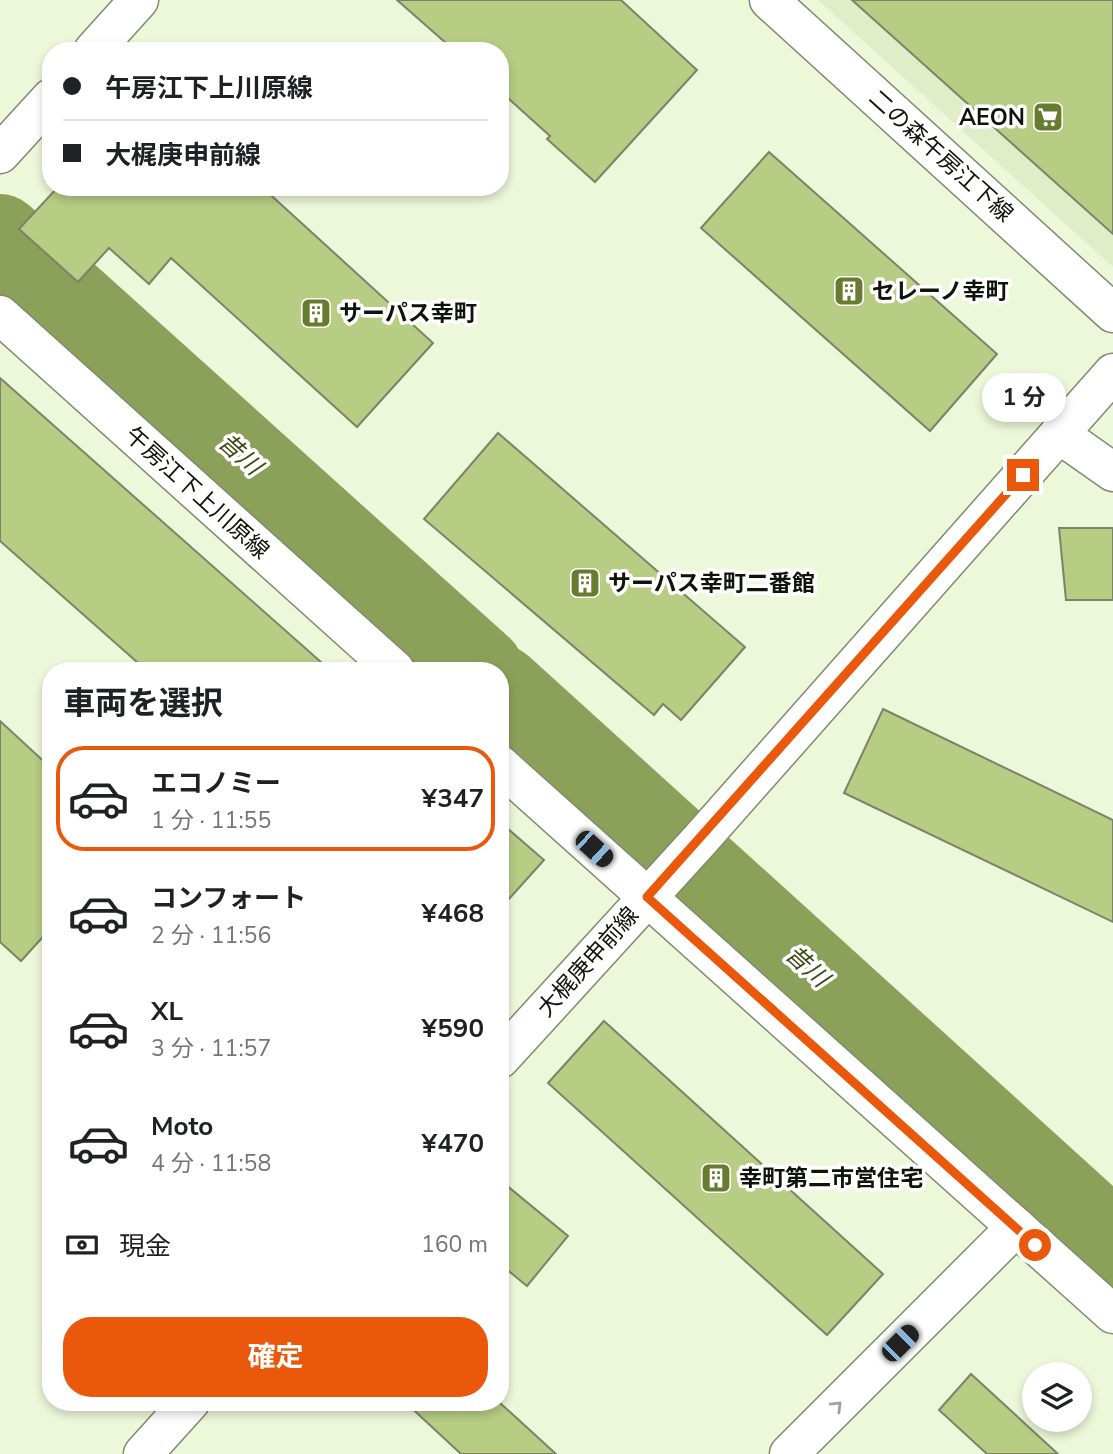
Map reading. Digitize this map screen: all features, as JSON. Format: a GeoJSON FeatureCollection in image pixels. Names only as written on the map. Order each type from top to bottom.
{"type":"FeatureCollection","features":[{"type":"Feature","properties":{"kind":"street"},"geometry":{"type":"LineString","coordinates":[[101,42],[139,0]]}},
{"type":"Feature","properties":{"kind":"street","name":"二の森午房江下線"},"geometry":{"type":"LineString","coordinates":[[769,0],[1113,313]]}},
{"type":"Feature","properties":{"kind":"street"},"geometry":{"type":"LineString","coordinates":[[0,154],[42,108]]}},
{"type":"Feature","properties":{"kind":"street","name":"午房江下上川原線"},"geometry":{"type":"LineString","coordinates":[[0,315],[386,662]]}},
{"type":"Feature","properties":{"kind":"street","name":"大梶庚申前線"},"geometry":{"type":"LineString","coordinates":[[509,1049],[688,853],[1113,373]]}},
{"type":"Feature","properties":{"kind":"street"},"geometry":{"type":"LineString","coordinates":[[1059,434],[1113,472]]}},
{"type":"Feature","properties":{"kind":"street"},"geometry":{"type":"LineString","coordinates":[[509,773],[1113,1314]]}},
{"type":"Feature","properties":{"kind":"street"},"geometry":{"type":"LineString","coordinates":[[789,1454],[1016,1227]]}},
{"type":"Feature","properties":{"kind":"street"},"geometry":{"type":"LineString","coordinates":[[143,1454],[182,1411]]}},
{"type":"Feature","properties":{"kind":"shaded area","name":"AEON"},"geometry":{"type":"Polygon","coordinates":[[[818,0],[1113,0],[1113,267],[818,0]]]}},
{"type":"Feature","properties":{"kind":"building"},"geometry":{"type":"Polygon","coordinates":[[[397,0],[621,0],[697,70],[595,182],[547,139],[550,136],[509,99],[509,42],[445,42],[397,0]]]}},
{"type":"Feature","properties":{"kind":"building","name":"AEON"},"geometry":{"type":"Polygon","coordinates":[[[852,0],[1113,0],[1113,234],[852,0]]]}},
{"type":"Feature","properties":{"kind":"building","name":"セレーノ幸町"},"geometry":{"type":"Polygon","coordinates":[[[769,152],[997,354],[930,431],[701,228],[769,152]]]}},
{"type":"Feature","properties":{"kind":"building","name":"サーパス幸町"},"geometry":{"type":"Polygon","coordinates":[[[50,196],[272,196],[433,343],[357,427],[171,258],[149,284],[109,248],[78,282],[19,229],[50,196]]]}},
{"type":"Feature","properties":{"kind":"building"},"geometry":{"type":"Polygon","coordinates":[[[0,378],[321,662],[137,662],[0,541],[0,378]]]}},
{"type":"Feature","properties":{"kind":"building","name":"サーパス幸町二番館"},"geometry":{"type":"Polygon","coordinates":[[[498,433],[745,647],[681,720],[663,704],[654,715],[424,519],[498,433]]]}},
{"type":"Feature","properties":{"kind":"building"},"geometry":{"type":"Polygon","coordinates":[[[1059,528],[1113,528],[1113,600],[1066,600],[1059,528]]]}},
{"type":"Feature","properties":{"kind":"building"},"geometry":{"type":"Polygon","coordinates":[[[883,709],[1113,820],[1113,922],[844,793],[883,709]]]}},
{"type":"Feature","properties":{"kind":"building"},"geometry":{"type":"Polygon","coordinates":[[[0,721],[42,760],[42,938],[21,961],[0,942],[0,721]]]}},
{"type":"Feature","properties":{"kind":"building"},"geometry":{"type":"Polygon","coordinates":[[[509,830],[544,860],[509,899],[509,830]]]}},
{"type":"Feature","properties":{"kind":"building","name":"幸町第二市営住宅"},"geometry":{"type":"Polygon","coordinates":[[[604,1021],[883,1274],[827,1335],[548,1083],[604,1021]]]}},
{"type":"Feature","properties":{"kind":"building"},"geometry":{"type":"Polygon","coordinates":[[[509,1187],[568,1236],[527,1286],[509,1271],[509,1187]]]}},
{"type":"Feature","properties":{"kind":"building"},"geometry":{"type":"Polygon","coordinates":[[[971,1374],[1022,1421],[1022,1432],[1034,1432],[1058,1454],[987,1454],[939,1410],[971,1374]]]}},
{"type":"Feature","properties":{"kind":"building"},"geometry":{"type":"Polygon","coordinates":[[[415,1411],[509,1411],[556,1454],[461,1454],[415,1411]]]}},
{"type":"Feature","properties":{"kind":"waterway","name":"昔川"},"geometry":{"type":"LineString","coordinates":[[0,237],[472,662]]}},
{"type":"Feature","properties":{"kind":"waterway","name":"昔川"},"geometry":{"type":"LineString","coordinates":[[509,696],[1113,1244]]}},
{"type":"Feature","properties":{"kind":"place","name":"AEON"},"geometry":{"type":"Point","coordinates":[1048,117]}},
{"type":"Feature","properties":{"kind":"place","name":"セレーノ幸町"},"geometry":{"type":"Point","coordinates":[849,291]}},
{"type":"Feature","properties":{"kind":"place","name":"サーパス幸町"},"geometry":{"type":"Point","coordinates":[316,313]}},
{"type":"Feature","properties":{"kind":"place","name":"サーパス幸町二番館"},"geometry":{"type":"Point","coordinates":[585,583]}},
{"type":"Feature","properties":{"kind":"place","name":"幸町第二市営住宅"},"geometry":{"type":"Point","coordinates":[716,1178]}},
{"type":"Feature","properties":{"kind":"route"},"geometry":{"type":"LineString","coordinates":[[1023,475],[647,897],[1035,1245]]}}]}
